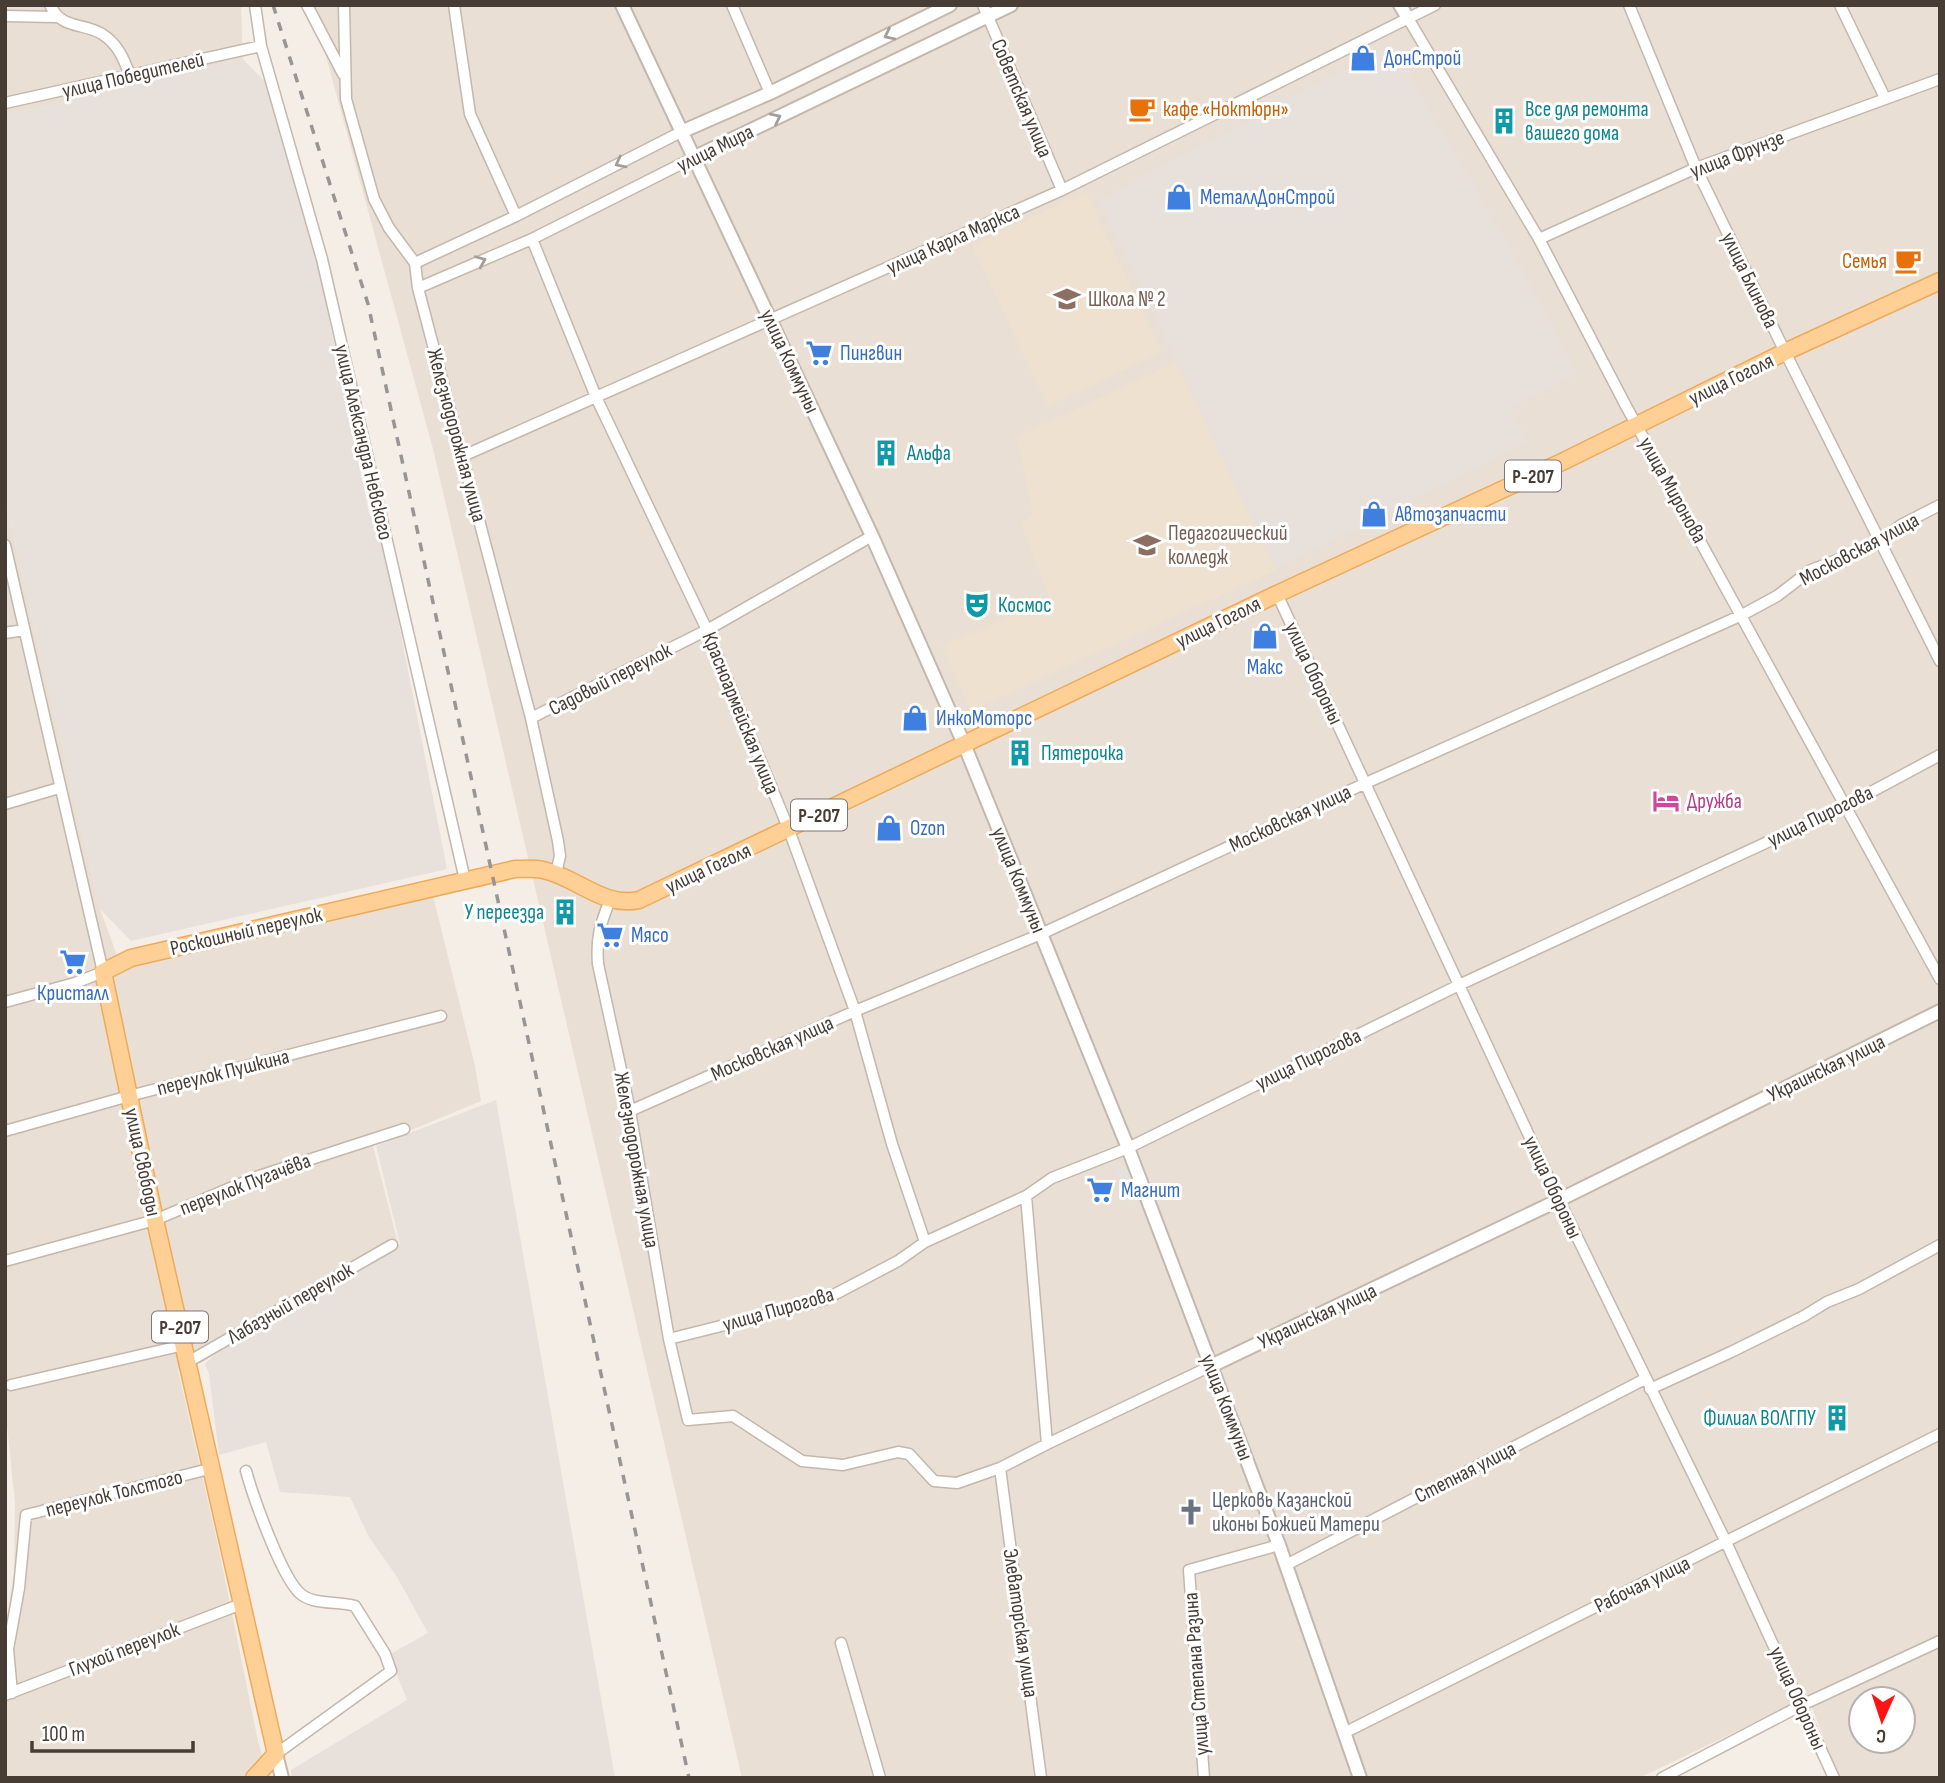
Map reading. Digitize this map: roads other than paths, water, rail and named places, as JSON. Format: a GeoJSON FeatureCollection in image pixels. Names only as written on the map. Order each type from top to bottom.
{"type":"FeatureCollection","features":[{"type":"Feature","properties":{"kind":"main road","name":"улица Гоголя"},"geometry":{"type":"LineString","coordinates":[[610,900],[627,903],[639,900],[1278,594],[1564,461],[1785,352],[1940,281]]}},
{"type":"Feature","properties":{"kind":"main road","name":"Роскошный переулок"},"geometry":{"type":"LineString","coordinates":[[103,972],[131,958],[492,874],[530,868],[556,873]]}},
{"type":"Feature","properties":{"kind":"main road"},"geometry":{"type":"LineString","coordinates":[[556,873],[610,900]]}},
{"type":"Feature","properties":{"kind":"main road","name":"улица Свободы"},"geometry":{"type":"LineString","coordinates":[[103,972],[155,1220],[244,1603],[276,1754]]}},
{"type":"Feature","properties":{"kind":"main road"},"geometry":{"type":"LineString","coordinates":[[254,1778],[276,1754]]}},
{"type":"Feature","properties":{"kind":"street"},"geometry":{"type":"LineString","coordinates":[[19,17],[26,5]]}},
{"type":"Feature","properties":{"kind":"street"},"geometry":{"type":"LineString","coordinates":[[50,5],[55,17]]}},
{"type":"Feature","properties":{"kind":"street","name":"улица Александра Невского"},"geometry":{"type":"LineString","coordinates":[[255,5],[261,46],[323,259],[465,880]]}},
{"type":"Feature","properties":{"kind":"street"},"geometry":{"type":"LineString","coordinates":[[307,5],[345,77]]}},
{"type":"Feature","properties":{"kind":"street","name":"Железнодорожная улица"},"geometry":{"type":"LineString","coordinates":[[344,5],[346,99],[374,199],[389,228],[415,263],[418,288],[531,719],[558,841],[556,873]]}},
{"type":"Feature","properties":{"kind":"street"},"geometry":{"type":"LineString","coordinates":[[454,5],[470,114],[516,216]]}},
{"type":"Feature","properties":{"kind":"street","name":"улица Коммуны"},"geometry":{"type":"LineString","coordinates":[[622,5],[872,536],[964,744],[1128,1148],[1279,1545],[1360,1778]]}},
{"type":"Feature","properties":{"kind":"street"},"geometry":{"type":"LineString","coordinates":[[732,5],[770,93]]}},
{"type":"Feature","properties":{"kind":"street","name":"улица Мира"},"geometry":{"type":"LineString","coordinates":[[415,263],[516,216],[681,132],[770,93],[950,5]]}},
{"type":"Feature","properties":{"kind":"street","name":"улица Мира"},"geometry":{"type":"LineString","coordinates":[[418,288],[532,239],[985,11],[1011,5]]}},
{"type":"Feature","properties":{"kind":"street","name":"улица Миронова"},"geometry":{"type":"LineString","coordinates":[[1400,5],[1539,239],[1636,425],[1940,979]]}},
{"type":"Feature","properties":{"kind":"street","name":"улица Карла Маркса"},"geometry":{"type":"LineString","coordinates":[[463,456],[1062,190],[1435,5]]}},
{"type":"Feature","properties":{"kind":"street","name":"улица Блинова"},"geometry":{"type":"LineString","coordinates":[[1629,5],[1696,168],[1940,661]]}},
{"type":"Feature","properties":{"kind":"street"},"geometry":{"type":"LineString","coordinates":[[1840,5],[1885,98]]}},
{"type":"Feature","properties":{"kind":"street","name":"Советская улица"},"geometry":{"type":"LineString","coordinates":[[985,11],[1062,190]]}},
{"type":"Feature","properties":{"kind":"street"},"geometry":{"type":"LineString","coordinates":[[5,16],[55,17],[101,33],[122,54],[131,76]]}},
{"type":"Feature","properties":{"kind":"street","name":"улица Победителей"},"geometry":{"type":"LineString","coordinates":[[5,103],[261,46]]}},
{"type":"Feature","properties":{"kind":"street","name":"улица Фрунзе"},"geometry":{"type":"LineString","coordinates":[[1539,239],[1696,168],[1940,79]]}},
{"type":"Feature","properties":{"kind":"street","name":"Красноармейская улица"},"geometry":{"type":"LineString","coordinates":[[532,239],[596,397],[707,630],[789,830],[855,1011],[892,1144],[925,1242]]}},
{"type":"Feature","properties":{"kind":"street","name":"Московская улица"},"geometry":{"type":"LineString","coordinates":[[630,1111],[855,1011],[1041,934],[1366,783],[1742,615],[1777,596],[1811,570],[1880,541],[1900,525],[1940,505]]}},
{"type":"Feature","properties":{"kind":"street","name":"Садовый переулок"},"geometry":{"type":"LineString","coordinates":[[531,719],[707,630],[872,536]]}},
{"type":"Feature","properties":{"kind":"street","name":"улица Свободы"},"geometry":{"type":"LineString","coordinates":[[5,545],[103,972]]}},
{"type":"Feature","properties":{"kind":"street","name":"улица Обороны"},"geometry":{"type":"LineString","coordinates":[[1278,594],[1559,1200],[1726,1542],[1834,1778]]}},
{"type":"Feature","properties":{"kind":"street"},"geometry":{"type":"LineString","coordinates":[[5,633],[24,630]]}},
{"type":"Feature","properties":{"kind":"street","name":"улица Пирогова"},"geometry":{"type":"LineString","coordinates":[[669,1339],[824,1300],[898,1261],[925,1242],[1026,1196],[1052,1178],[1128,1148],[1459,985],[1845,806],[1940,755]]}},
{"type":"Feature","properties":{"kind":"street"},"geometry":{"type":"LineString","coordinates":[[5,804],[59,788]]}},
{"type":"Feature","properties":{"kind":"street","name":"Железнодорожная улица"},"geometry":{"type":"LineString","coordinates":[[610,900],[598,929],[598,964],[630,1111],[669,1339],[688,1420]]}},
{"type":"Feature","properties":{"kind":"street","name":"Роскошный переулок"},"geometry":{"type":"LineString","coordinates":[[5,1002],[75,983],[103,972]]}},
{"type":"Feature","properties":{"kind":"street","name":"Украинская улица"},"geometry":{"type":"LineString","coordinates":[[688,1420],[733,1416],[802,1461],[843,1465],[898,1452],[909,1454],[934,1480],[957,1483],[1000,1468],[1559,1200],[1940,1011]]}},
{"type":"Feature","properties":{"kind":"street","name":"переулок Пушкина"},"geometry":{"type":"LineString","coordinates":[[5,1131],[129,1096],[441,1016]]}},
{"type":"Feature","properties":{"kind":"street","name":"переулок Пугачёва"},"geometry":{"type":"LineString","coordinates":[[5,1261],[155,1220],[256,1177],[404,1129]]}},
{"type":"Feature","properties":{"kind":"street"},"geometry":{"type":"LineString","coordinates":[[1026,1196],[1046,1444]]}},
{"type":"Feature","properties":{"kind":"street","name":"Лабазный переулок"},"geometry":{"type":"LineString","coordinates":[[11,1385],[186,1353],[392,1245]]}},
{"type":"Feature","properties":{"kind":"street","name":"Степная улица"},"geometry":{"type":"LineString","coordinates":[[1286,1565],[1648,1384],[1743,1346],[1804,1316],[1827,1301],[1860,1289],[1940,1245]]}},
{"type":"Feature","properties":{"kind":"street","name":"Рабочая улица"},"geometry":{"type":"LineString","coordinates":[[1344,1733],[1940,1434]]}},
{"type":"Feature","properties":{"kind":"street","name":"переулок Толстого"},"geometry":{"type":"LineString","coordinates":[[8,1694],[8,1648],[19,1588],[26,1516],[213,1468]]}},
{"type":"Feature","properties":{"kind":"street","name":"Элеваторская улица"},"geometry":{"type":"LineString","coordinates":[[1000,1468],[1041,1778]]}},
{"type":"Feature","properties":{"kind":"street"},"geometry":{"type":"LineString","coordinates":[[246,1471],[257,1508],[289,1579],[300,1594],[313,1601],[355,1606],[384,1654],[391,1671],[276,1754]]}},
{"type":"Feature","properties":{"kind":"street","name":"улица Степана Разина"},"geometry":{"type":"LineString","coordinates":[[1204,1778],[1189,1570],[1279,1545]]}},
{"type":"Feature","properties":{"kind":"street","name":"Глухой переулок"},"geometry":{"type":"LineString","coordinates":[[8,1694],[244,1603]]}},
{"type":"Feature","properties":{"kind":"street"},"geometry":{"type":"LineString","coordinates":[[1662,1778],[1802,1705],[1940,1641]]}},
{"type":"Feature","properties":{"kind":"street"},"geometry":{"type":"LineString","coordinates":[[841,1643],[880,1778]]}},
{"type":"Feature","properties":{"kind":"street","name":"улица Свободы"},"geometry":{"type":"LineString","coordinates":[[276,1754],[282,1778]]}},
{"type":"Feature","properties":{"kind":"railway"},"geometry":{"type":"LineString","coordinates":[[273,5],[368,304],[689,1778]]}},
{"type":"Feature","properties":{"kind":"place","name":"ДонСтрой"},"geometry":{"type":"Point","coordinates":[1363,58]}},
{"type":"Feature","properties":{"kind":"place","name":"кафе «Ноктюрн»"},"geometry":{"type":"Point","coordinates":[1142,109]}},
{"type":"Feature","properties":{"kind":"place","name":"Все для ремонта вашего дома"},"geometry":{"type":"Point","coordinates":[1504,121]}},
{"type":"Feature","properties":{"kind":"place","name":"МеталлДонСтрой"},"geometry":{"type":"Point","coordinates":[1179,197]}},
{"type":"Feature","properties":{"kind":"place","name":"Семья"},"geometry":{"type":"Point","coordinates":[1908,261]}},
{"type":"Feature","properties":{"kind":"place","name":"Школа № 2"},"geometry":{"type":"Point","coordinates":[1067,299]}},
{"type":"Feature","properties":{"kind":"place","name":"Пингвин"},"geometry":{"type":"Point","coordinates":[819,353]}},
{"type":"Feature","properties":{"kind":"place","name":"Альфа"},"geometry":{"type":"Point","coordinates":[886,453]}},
{"type":"Feature","properties":{"kind":"place","name":"Автозапчасти"},"geometry":{"type":"Point","coordinates":[1374,514]}},
{"type":"Feature","properties":{"kind":"place","name":"Педагогический колледж"},"geometry":{"type":"Point","coordinates":[1147,545]}},
{"type":"Feature","properties":{"kind":"place","name":"Космос"},"geometry":{"type":"Point","coordinates":[977,605]}},
{"type":"Feature","properties":{"kind":"place","name":"Макс"},"geometry":{"type":"Point","coordinates":[1265,636]}},
{"type":"Feature","properties":{"kind":"place","name":"ИнкоМоторс"},"geometry":{"type":"Point","coordinates":[915,718]}},
{"type":"Feature","properties":{"kind":"place","name":"Пятерочка"},"geometry":{"type":"Point","coordinates":[1020,753]}},
{"type":"Feature","properties":{"kind":"place","name":"Дружба"},"geometry":{"type":"Point","coordinates":[1666,801]}},
{"type":"Feature","properties":{"kind":"place","name":"Ozon"},"geometry":{"type":"Point","coordinates":[889,828]}},
{"type":"Feature","properties":{"kind":"place","name":"У переезда"},"geometry":{"type":"Point","coordinates":[565,912]}},
{"type":"Feature","properties":{"kind":"place","name":"Мясо"},"geometry":{"type":"Point","coordinates":[610,935]}},
{"type":"Feature","properties":{"kind":"place","name":"Кристалл"},"geometry":{"type":"Point","coordinates":[73,962]}},
{"type":"Feature","properties":{"kind":"place","name":"Магнит"},"geometry":{"type":"Point","coordinates":[1100,1190]}},
{"type":"Feature","properties":{"kind":"place","name":"Филиал ВОЛГПУ"},"geometry":{"type":"Point","coordinates":[1837,1418]}},
{"type":"Feature","properties":{"kind":"place","name":"Церковь Казанской иконы Божией Матери"},"geometry":{"type":"Point","coordinates":[1191,1512]}}]}
